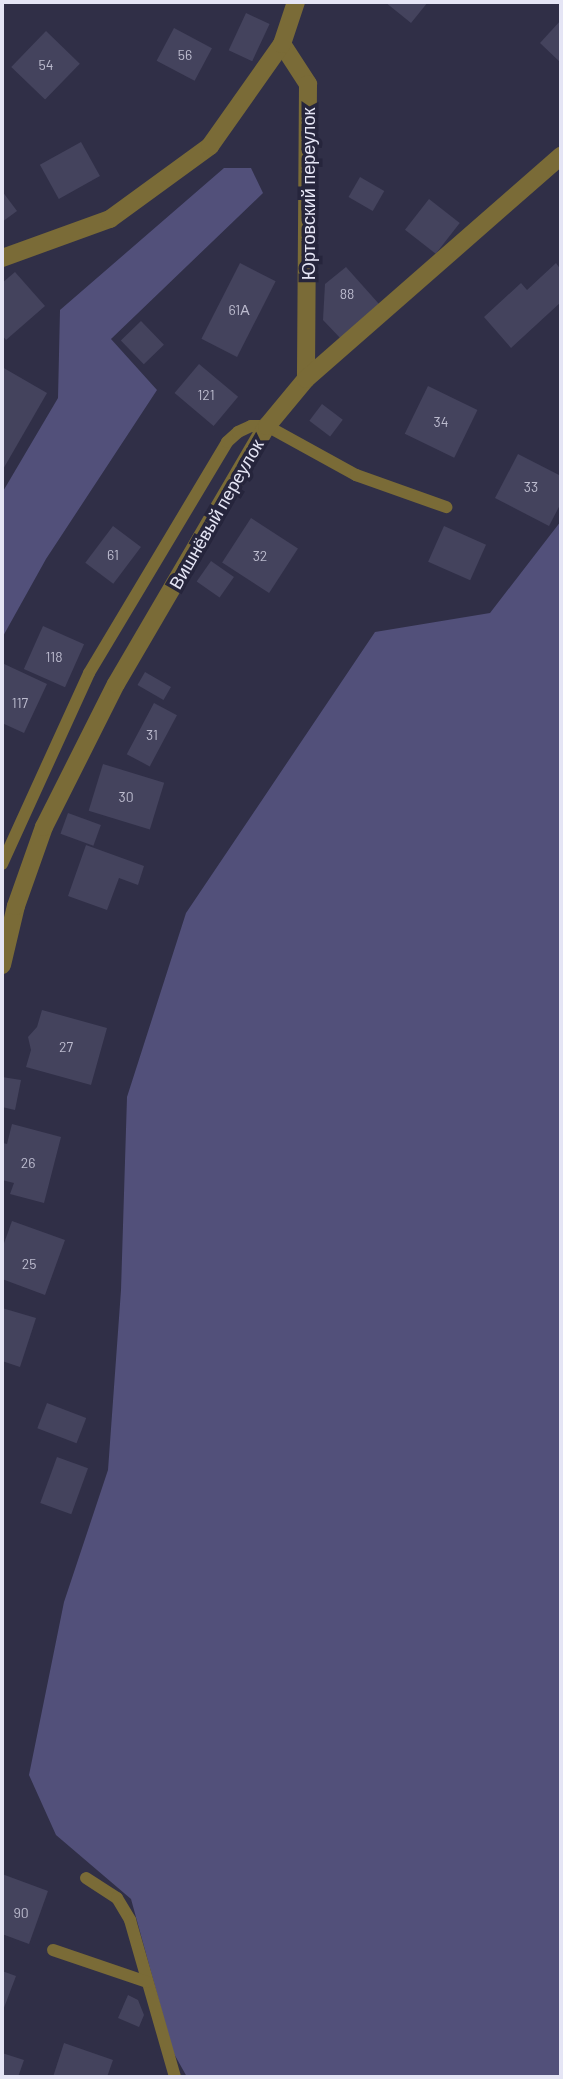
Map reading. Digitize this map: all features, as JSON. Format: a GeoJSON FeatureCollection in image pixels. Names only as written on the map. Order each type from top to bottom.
{"type":"FeatureCollection","features":[{"type":"Feature","properties":{"kind":"street"},"geometry":{"type":"LineString","coordinates":[[2,258],[110,219],[210,146],[282,44],[296,2]]}},
{"type":"Feature","properties":{"kind":"street","name":"Юртовский переулок"},"geometry":{"type":"LineString","coordinates":[[282,44],[307,84],[306,379]]}},
{"type":"Feature","properties":{"kind":"street","name":"Вишнёвый переулок"},"geometry":{"type":"LineString","coordinates":[[2,965],[16,906],[44,827],[116,684],[267,426],[306,379],[561,156]]}},
{"type":"Feature","properties":{"kind":"lane"},"geometry":{"type":"LineString","coordinates":[[2,864],[89,673],[227,442],[251,426],[267,426],[356,475],[446,507]]}},
{"type":"Feature","properties":{"kind":"lane"},"geometry":{"type":"LineString","coordinates":[[86,1878],[117,1898],[130,1920],[175,2077]]}},
{"type":"Feature","properties":{"kind":"lane"},"geometry":{"type":"LineString","coordinates":[[53,1950],[147,1982]]}},
{"type":"Feature","properties":{"kind":"shaded area"},"geometry":{"type":"Polygon","coordinates":[[[224,168],[251,168],[263,193],[111,339],[157,390],[46,559],[2,638],[2,493],[58,398],[60,310],[224,168]]]}},
{"type":"Feature","properties":{"kind":"shaded area"},"geometry":{"type":"Polygon","coordinates":[[[561,521],[561,2077],[187,2077],[173,2052],[131,1899],[56,1835],[29,1775],[64,1602],[108,1470],[121,1290],[127,1097],[186,913],[375,632],[490,613],[561,521]]]}},
{"type":"Feature","properties":{"kind":"building"},"geometry":{"type":"Polygon","coordinates":[[[385,2],[428,2],[411,23],[385,2]]]}},
{"type":"Feature","properties":{"kind":"building"},"geometry":{"type":"Polygon","coordinates":[[[246,13],[270,24],[252,61],[229,50],[246,13]]]}},
{"type":"Feature","properties":{"kind":"building"},"geometry":{"type":"Polygon","coordinates":[[[561,20],[561,63],[540,43],[561,20]]]}},
{"type":"Feature","properties":{"kind":"building"},"geometry":{"type":"Polygon","coordinates":[[[174,28],[212,48],[195,81],[157,61],[174,28]]]}},
{"type":"Feature","properties":{"kind":"building"},"geometry":{"type":"Polygon","coordinates":[[[46,31],[80,64],[45,100],[11,67],[46,31]]]}},
{"type":"Feature","properties":{"kind":"building"},"geometry":{"type":"Polygon","coordinates":[[[81,142],[100,176],[59,199],[40,165],[81,142]]]}},
{"type":"Feature","properties":{"kind":"building"},"geometry":{"type":"Polygon","coordinates":[[[360,177],[384,191],[373,211],[348,197],[360,177]]]}},
{"type":"Feature","properties":{"kind":"building"},"geometry":{"type":"Polygon","coordinates":[[[2,191],[17,211],[2,222],[2,191]]]}},
{"type":"Feature","properties":{"kind":"building"},"geometry":{"type":"Polygon","coordinates":[[[429,199],[460,223],[436,254],[405,230],[429,199]]]}},
{"type":"Feature","properties":{"kind":"building"},"geometry":{"type":"Polygon","coordinates":[[[240,263],[276,281],[237,357],[201,339],[240,263]]]}},
{"type":"Feature","properties":{"kind":"building"},"geometry":{"type":"Polygon","coordinates":[[[556,263],[561,270],[561,302],[511,348],[484,317],[521,283],[527,290],[556,263]]]}},
{"type":"Feature","properties":{"kind":"building"},"geometry":{"type":"Polygon","coordinates":[[[346,267],[379,304],[342,340],[323,320],[325,284],[346,267]]]}},
{"type":"Feature","properties":{"kind":"building"},"geometry":{"type":"Polygon","coordinates":[[[15,272],[45,306],[6,340],[2,335],[2,283],[15,272]]]}},
{"type":"Feature","properties":{"kind":"building"},"geometry":{"type":"Polygon","coordinates":[[[141,321],[164,345],[144,364],[121,340],[141,321]]]}},
{"type":"Feature","properties":{"kind":"building"},"geometry":{"type":"Polygon","coordinates":[[[199,364],[238,397],[214,426],[175,393],[199,364]]]}},
{"type":"Feature","properties":{"kind":"building"},"geometry":{"type":"Polygon","coordinates":[[[2,367],[47,393],[2,471],[2,367]]]}},
{"type":"Feature","properties":{"kind":"building"},"geometry":{"type":"Polygon","coordinates":[[[428,386],[477,410],[454,458],[405,434],[428,386]]]}},
{"type":"Feature","properties":{"kind":"building"},"geometry":{"type":"Polygon","coordinates":[[[322,404],[343,420],[330,436],[309,421],[322,404]]]}},
{"type":"Feature","properties":{"kind":"building"},"geometry":{"type":"Polygon","coordinates":[[[518,454],[561,476],[561,503],[549,526],[495,498],[518,454]]]}},
{"type":"Feature","properties":{"kind":"building"},"geometry":{"type":"Polygon","coordinates":[[[251,518],[298,548],[269,593],[222,562],[251,518]]]}},
{"type":"Feature","properties":{"kind":"building"},"geometry":{"type":"Polygon","coordinates":[[[113,526],[141,547],[113,584],[85,563],[113,526]]]}},
{"type":"Feature","properties":{"kind":"building"},"geometry":{"type":"Polygon","coordinates":[[[444,526],[486,545],[470,580],[428,562],[444,526]]]}},
{"type":"Feature","properties":{"kind":"building"},"geometry":{"type":"Polygon","coordinates":[[[211,561],[234,577],[220,598],[197,581],[211,561]]]}},
{"type":"Feature","properties":{"kind":"building"},"geometry":{"type":"Polygon","coordinates":[[[43,626],[84,644],[65,687],[24,669],[43,626]]]}},
{"type":"Feature","properties":{"kind":"building"},"geometry":{"type":"Polygon","coordinates":[[[2,663],[47,684],[24,733],[2,723],[2,663]]]}},
{"type":"Feature","properties":{"kind":"building"},"geometry":{"type":"Polygon","coordinates":[[[145,672],[171,687],[163,700],[137,685],[145,672]]]}},
{"type":"Feature","properties":{"kind":"building"},"geometry":{"type":"Polygon","coordinates":[[[154,703],[177,715],[150,766],[127,754],[154,703]]]}},
{"type":"Feature","properties":{"kind":"building"},"geometry":{"type":"Polygon","coordinates":[[[103,764],[164,783],[150,830],[89,811],[103,764]]]}},
{"type":"Feature","properties":{"kind":"building"},"geometry":{"type":"Polygon","coordinates":[[[68,813],[101,825],[93,846],[60,834],[68,813]]]}},
{"type":"Feature","properties":{"kind":"building"},"geometry":{"type":"Polygon","coordinates":[[[86,845],[144,866],[138,885],[119,878],[107,910],[68,896],[86,845]]]}},
{"type":"Feature","properties":{"kind":"building"},"geometry":{"type":"Polygon","coordinates":[[[42,1010],[107,1028],[91,1085],[26,1067],[31,1050],[28,1037],[37,1027],[42,1010]]]}},
{"type":"Feature","properties":{"kind":"building"},"geometry":{"type":"Polygon","coordinates":[[[2,1077],[21,1080],[15,1110],[2,1107],[2,1077]]]}},
{"type":"Feature","properties":{"kind":"building"},"geometry":{"type":"Polygon","coordinates":[[[12,1124],[61,1137],[44,1203],[10,1194],[14,1183],[2,1180],[2,1147],[3,1143],[7,1144],[12,1124]]]}},
{"type":"Feature","properties":{"kind":"building"},"geometry":{"type":"Polygon","coordinates":[[[12,1221],[65,1240],[45,1295],[2,1279],[2,1249],[12,1221]]]}},
{"type":"Feature","properties":{"kind":"building"},"geometry":{"type":"Polygon","coordinates":[[[2,1308],[36,1318],[20,1367],[2,1361],[2,1308]]]}},
{"type":"Feature","properties":{"kind":"building"},"geometry":{"type":"Polygon","coordinates":[[[47,1403],[86,1418],[77,1443],[37,1428],[47,1403]]]}},
{"type":"Feature","properties":{"kind":"building"},"geometry":{"type":"Polygon","coordinates":[[[57,1457],[88,1468],[71,1514],[40,1503],[57,1457]]]}},
{"type":"Feature","properties":{"kind":"building"},"geometry":{"type":"Polygon","coordinates":[[[2,1874],[48,1891],[29,1944],[2,1934],[2,1874]]]}},
{"type":"Feature","properties":{"kind":"building"},"geometry":{"type":"Polygon","coordinates":[[[2,1971],[16,1976],[2,2013],[2,1971]]]}},
{"type":"Feature","properties":{"kind":"building"},"geometry":{"type":"Polygon","coordinates":[[[128,1995],[138,2000],[144,2015],[139,2027],[118,2018],[128,1995]]]}},
{"type":"Feature","properties":{"kind":"building"},"geometry":{"type":"Polygon","coordinates":[[[64,2043],[113,2060],[107,2077],[53,2077],[64,2043]]]}},
{"type":"Feature","properties":{"kind":"building"},"geometry":{"type":"Polygon","coordinates":[[[2,2053],[24,2060],[18,2077],[2,2077],[2,2053]]]}}]}
